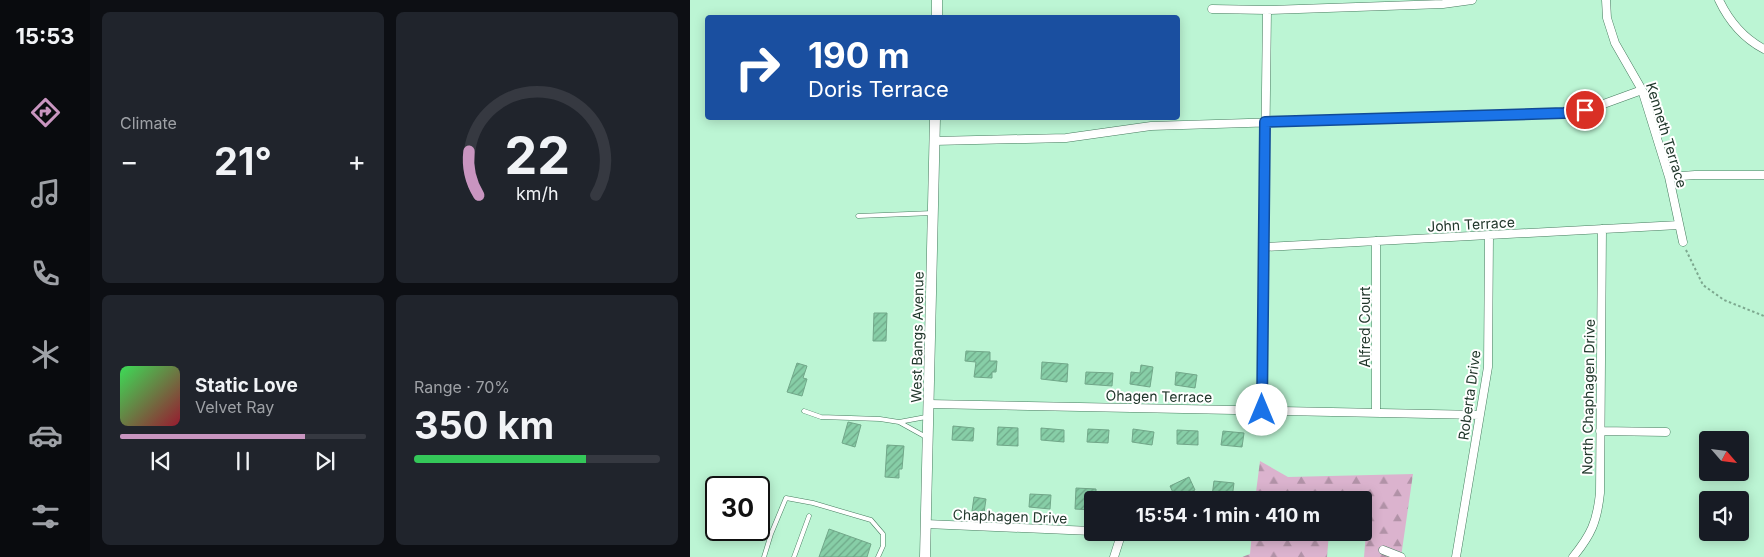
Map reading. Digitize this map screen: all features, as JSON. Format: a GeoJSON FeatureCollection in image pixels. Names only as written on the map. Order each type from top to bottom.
{"type":"FeatureCollection","features":[{"type":"Feature","properties":{"kind":"street"},"geometry":{"type":"LineString","coordinates":[[937,0],[937,15]]}},
{"type":"Feature","properties":{"kind":"street"},"geometry":{"type":"LineString","coordinates":[[1212,9],[1267,10],[1443,4],[1472,0]]}},
{"type":"Feature","properties":{"kind":"street","name":"Kenneth Terrace"},"geometry":{"type":"LineString","coordinates":[[1606,0],[1607,18],[1615,43],[1642,90],[1669,177],[1683,242]]}},
{"type":"Feature","properties":{"kind":"street"},"geometry":{"type":"LineString","coordinates":[[1719,0],[1741,33],[1764,49]]}},
{"type":"Feature","properties":{"kind":"street"},"geometry":{"type":"LineString","coordinates":[[1262,410],[1267,10]]}},
{"type":"Feature","properties":{"kind":"street"},"geometry":{"type":"LineString","coordinates":[[934,141],[1047,139],[1151,126],[1564,113],[1598,106],[1642,90]]}},
{"type":"Feature","properties":{"kind":"street","name":"West Bangs Avenue"},"geometry":{"type":"LineString","coordinates":[[926,557],[935,120]]}},
{"type":"Feature","properties":{"kind":"street"},"geometry":{"type":"LineString","coordinates":[[1669,177],[1764,175]]}},
{"type":"Feature","properties":{"kind":"street","name":"John Terrace"},"geometry":{"type":"LineString","coordinates":[[1264,247],[1679,225]]}},
{"type":"Feature","properties":{"kind":"street","name":"North Chaphagen Drive"},"geometry":{"type":"LineString","coordinates":[[1573,557],[1590,534],[1598,513],[1602,229]]}},
{"type":"Feature","properties":{"kind":"street","name":"Roberta Drive"},"geometry":{"type":"LineString","coordinates":[[1456,557],[1480,415],[1488,353],[1489,236]]}},
{"type":"Feature","properties":{"kind":"street","name":"Alfred Court"},"geometry":{"type":"LineString","coordinates":[[1376,241],[1376,412]]}},
{"type":"Feature","properties":{"kind":"street","name":"Ohagen Terrace"},"geometry":{"type":"LineString","coordinates":[[929,404],[1480,415]]}},
{"type":"Feature","properties":{"kind":"street"},"geometry":{"type":"LineString","coordinates":[[1600,431],[1666,432]]}},
{"type":"Feature","properties":{"kind":"street","name":"Chaphagen Drive"},"geometry":{"type":"LineString","coordinates":[[926,524],[1084,531]]}},
{"type":"Feature","properties":{"kind":"street"},"geometry":{"type":"LineString","coordinates":[[1114,557],[1119,541]]}},
{"type":"Feature","properties":{"kind":"street"},"geometry":{"type":"LineString","coordinates":[[1383,550],[1401,557]]}},
{"type":"Feature","properties":{"kind":"lane"},"geometry":{"type":"LineString","coordinates":[[858,216],[933,213]]}},
{"type":"Feature","properties":{"kind":"lane"},"geometry":{"type":"LineString","coordinates":[[804,410],[821,417],[880,419],[899,422],[928,416]]}},
{"type":"Feature","properties":{"kind":"lane"},"geometry":{"type":"LineString","coordinates":[[899,422],[928,438]]}},
{"type":"Feature","properties":{"kind":"lane"},"geometry":{"type":"LineString","coordinates":[[764,557],[786,498],[813,503],[871,520],[883,534],[884,546],[878,557]]}},
{"type":"Feature","properties":{"kind":"lane"},"geometry":{"type":"LineString","coordinates":[[794,557],[809,516]]}},
{"type":"Feature","properties":{"kind":"path"},"geometry":{"type":"LineString","coordinates":[[1683,242],[1703,285],[1724,300],[1764,316]]}},
{"type":"Feature","properties":{"kind":"green space"},"geometry":{"type":"Polygon","coordinates":[[[1260,461],[1288,477],[1413,474],[1401,557],[1364,557],[1365,541],[1372,541],[1372,491],[1256,491],[1260,461]]]}},
{"type":"Feature","properties":{"kind":"green space"},"geometry":{"type":"Polygon","coordinates":[[[1251,541],[1328,541],[1327,557],[1242,557],[1250,554],[1251,541]]]}},
{"type":"Feature","properties":{"kind":"building"},"geometry":{"type":"Polygon","coordinates":[[[874,313],[887,313],[886,341],[873,341],[874,313]]]}},
{"type":"Feature","properties":{"kind":"building"},"geometry":{"type":"Polygon","coordinates":[[[966,351],[990,352],[990,361],[997,361],[996,372],[992,372],[992,378],[974,377],[976,362],[965,361],[966,351]]]}},
{"type":"Feature","properties":{"kind":"building"},"geometry":{"type":"Polygon","coordinates":[[[1042,362],[1068,364],[1067,382],[1041,379],[1042,362]]]}},
{"type":"Feature","properties":{"kind":"building"},"geometry":{"type":"Polygon","coordinates":[[[797,363],[807,366],[803,378],[807,379],[802,396],[787,392],[797,363]]]}},
{"type":"Feature","properties":{"kind":"building"},"geometry":{"type":"Polygon","coordinates":[[[1141,365],[1153,367],[1150,387],[1130,384],[1131,372],[1140,373],[1141,365]]]}},
{"type":"Feature","properties":{"kind":"building"},"geometry":{"type":"Polygon","coordinates":[[[1086,372],[1113,373],[1112,386],[1085,384],[1086,372]]]}},
{"type":"Feature","properties":{"kind":"building"},"geometry":{"type":"Polygon","coordinates":[[[1176,372],[1197,375],[1195,388],[1175,385],[1176,372]]]}},
{"type":"Feature","properties":{"kind":"building"},"geometry":{"type":"Polygon","coordinates":[[[848,422],[861,425],[855,447],[842,443],[848,422]]]}},
{"type":"Feature","properties":{"kind":"building"},"geometry":{"type":"Polygon","coordinates":[[[953,426],[974,428],[973,441],[952,440],[953,426]]]}},
{"type":"Feature","properties":{"kind":"building"},"geometry":{"type":"Polygon","coordinates":[[[998,427],[1018,428],[1018,446],[997,445],[998,427]]]}},
{"type":"Feature","properties":{"kind":"building"},"geometry":{"type":"Polygon","coordinates":[[[1041,428],[1064,430],[1064,442],[1041,440],[1041,428]]]}},
{"type":"Feature","properties":{"kind":"building"},"geometry":{"type":"Polygon","coordinates":[[[1088,429],[1109,430],[1108,443],[1087,442],[1088,429]]]}},
{"type":"Feature","properties":{"kind":"building"},"geometry":{"type":"Polygon","coordinates":[[[1133,429],[1154,432],[1152,445],[1132,442],[1133,429]]]}},
{"type":"Feature","properties":{"kind":"building"},"geometry":{"type":"Polygon","coordinates":[[[1177,430],[1198,431],[1198,445],[1177,444],[1177,430]]]}},
{"type":"Feature","properties":{"kind":"building"},"geometry":{"type":"Polygon","coordinates":[[[1223,431],[1244,433],[1242,447],[1221,445],[1223,431]]]}},
{"type":"Feature","properties":{"kind":"building"},"geometry":{"type":"Polygon","coordinates":[[[887,445],[904,446],[902,469],[899,469],[899,478],[885,477],[887,445]]]}},
{"type":"Feature","properties":{"kind":"building"},"geometry":{"type":"Polygon","coordinates":[[[1189,477],[1195,490],[1172,491],[1170,486],[1189,477]]]}},
{"type":"Feature","properties":{"kind":"building"},"geometry":{"type":"Polygon","coordinates":[[[1214,481],[1234,483],[1233,491],[1213,491],[1214,481]]]}},
{"type":"Feature","properties":{"kind":"building"},"geometry":{"type":"Polygon","coordinates":[[[1076,488],[1096,489],[1096,491],[1084,491],[1084,510],[1075,509],[1076,488]]]}},
{"type":"Feature","properties":{"kind":"building"},"geometry":{"type":"Polygon","coordinates":[[[1030,494],[1051,495],[1050,509],[1029,507],[1030,494]]]}},
{"type":"Feature","properties":{"kind":"building"},"geometry":{"type":"Polygon","coordinates":[[[974,497],[986,499],[984,513],[972,511],[974,497]]]}},
{"type":"Feature","properties":{"kind":"building"},"geometry":{"type":"Polygon","coordinates":[[[829,529],[871,544],[867,557],[819,557],[829,529]]]}},
{"type":"Feature","properties":{"kind":"route"},"geometry":{"type":"LineString","coordinates":[[1262,410],[1265,122],[1564,113],[1585,110]]}}]}
